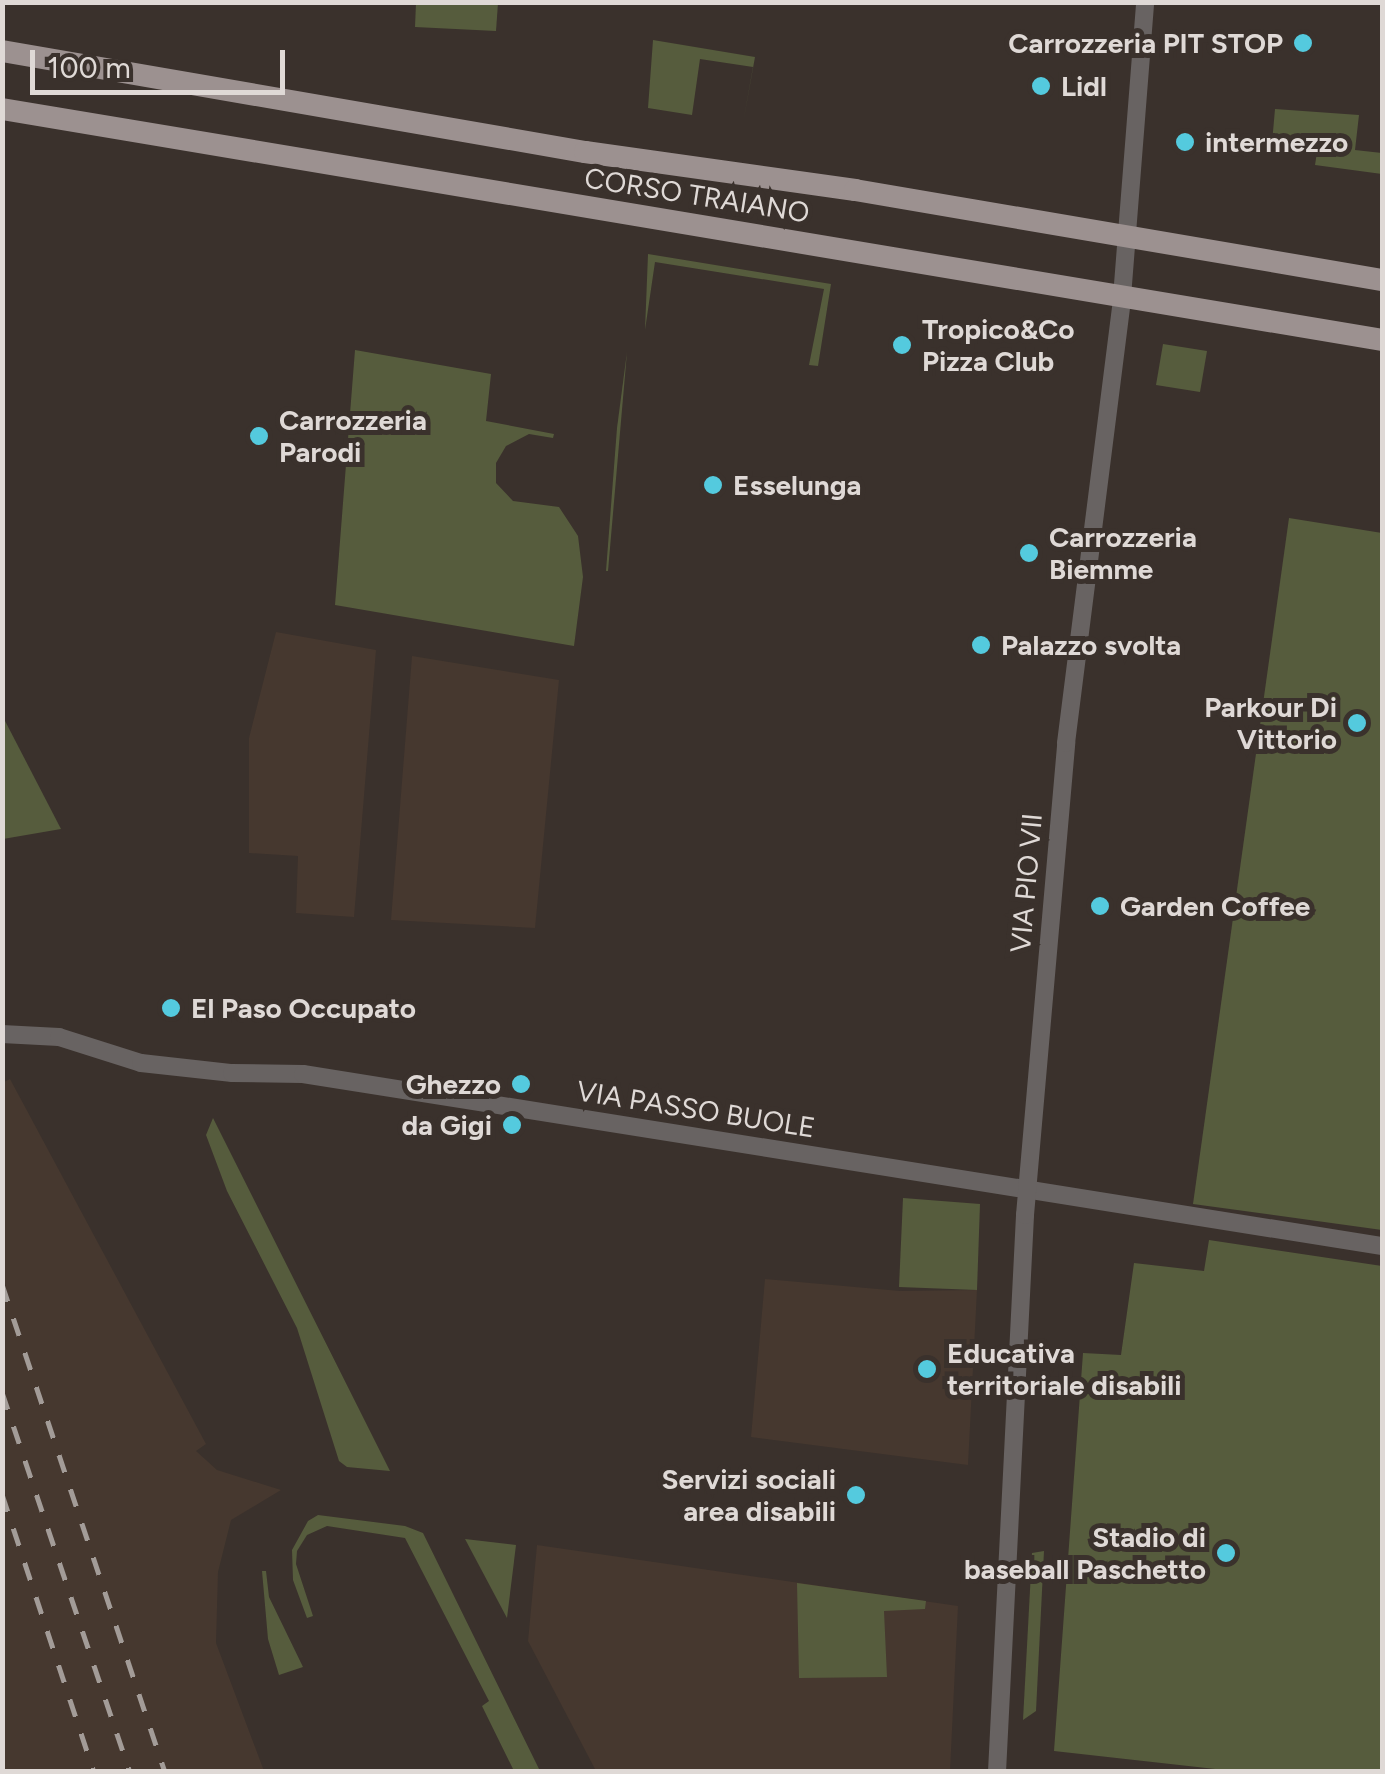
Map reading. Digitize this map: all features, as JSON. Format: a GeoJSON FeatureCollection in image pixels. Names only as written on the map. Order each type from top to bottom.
{"type":"FeatureCollection","features":[{"type":"Feature","properties":{"kind":"main road","name":"CORSO TRAIANO"},"geometry":{"type":"LineString","coordinates":[[2,52],[570,149],[1382,280]]}},
{"type":"Feature","properties":{"kind":"main road","name":"CORSO TRAIANO"},"geometry":{"type":"LineString","coordinates":[[2,109],[1382,340]]}},
{"type":"Feature","properties":{"kind":"street","name":"VIA PIO VII"},"geometry":{"type":"LineString","coordinates":[[997,1772],[1027,1193],[1066,743],[1122,296],[1145,2]]}},
{"type":"Feature","properties":{"kind":"street","name":"VIA PASSO BUOLE"},"geometry":{"type":"LineString","coordinates":[[2,1034],[59,1037],[141,1062],[232,1073],[303,1074],[1027,1193],[1382,1246]]}},
{"type":"Feature","properties":{"kind":"shaded area"},"geometry":{"type":"Polygon","coordinates":[[[276,632],[376,650],[354,917],[296,913],[298,856],[249,853],[249,738],[276,632]]]}},
{"type":"Feature","properties":{"kind":"shaded area"},"geometry":{"type":"Polygon","coordinates":[[[412,656],[559,680],[535,928],[391,920],[412,656]]]}},
{"type":"Feature","properties":{"kind":"shaded area"},"geometry":{"type":"Polygon","coordinates":[[[10,1079],[206,1444],[196,1451],[217,1470],[281,1490],[231,1520],[218,1572],[216,1643],[264,1771],[3,1771],[2,1083],[10,1079]]]}},
{"type":"Feature","properties":{"kind":"shaded area"},"geometry":{"type":"Polygon","coordinates":[[[765,1279],[900,1291],[977,1290],[968,1465],[751,1437],[765,1279]]]}},
{"type":"Feature","properties":{"kind":"shaded area"},"geometry":{"type":"Polygon","coordinates":[[[537,1545],[958,1606],[950,1771],[596,1771],[528,1641],[537,1545]]]}},
{"type":"Feature","properties":{"kind":"green space"},"geometry":{"type":"Polygon","coordinates":[[[416,3],[498,3],[496,31],[415,27],[416,3]]]}},
{"type":"Feature","properties":{"kind":"green space"},"geometry":{"type":"Polygon","coordinates":[[[653,40],[755,57],[742,129],[753,67],[700,59],[692,115],[648,108],[653,40]]]}},
{"type":"Feature","properties":{"kind":"green space"},"geometry":{"type":"Polygon","coordinates":[[[1275,109],[1359,115],[1355,150],[1382,153],[1382,174],[1315,165],[1318,146],[1272,143],[1275,109]]]}},
{"type":"Feature","properties":{"kind":"green space"},"geometry":{"type":"Polygon","coordinates":[[[648,254],[831,284],[818,366],[809,365],[824,289],[655,262],[645,330],[648,254]]]}},
{"type":"Feature","properties":{"kind":"green space"},"geometry":{"type":"Polygon","coordinates":[[[1163,344],[1207,351],[1200,392],[1156,385],[1163,344]]]}},
{"type":"Feature","properties":{"kind":"green space"},"geometry":{"type":"Polygon","coordinates":[[[355,350],[491,374],[486,421],[554,434],[553,438],[529,434],[506,446],[496,463],[496,483],[513,501],[559,507],[578,536],[583,577],[574,646],[335,605],[355,350]]]}},
{"type":"Feature","properties":{"kind":"green space"},"geometry":{"type":"Polygon","coordinates":[[[627,352],[608,571],[606,571],[617,428],[627,352]]]}},
{"type":"Feature","properties":{"kind":"green space"},"geometry":{"type":"Polygon","coordinates":[[[1289,518],[1382,533],[1382,1230],[1193,1204],[1289,518]]]}},
{"type":"Feature","properties":{"kind":"green space"},"geometry":{"type":"Polygon","coordinates":[[[3,717],[61,829],[3,839],[3,717]]]}},
{"type":"Feature","properties":{"kind":"green space"},"geometry":{"type":"Polygon","coordinates":[[[213,1118],[390,1471],[347,1467],[339,1461],[297,1328],[227,1191],[206,1135],[213,1118]]]}},
{"type":"Feature","properties":{"kind":"green space"},"geometry":{"type":"Polygon","coordinates":[[[903,1198],[980,1204],[977,1290],[899,1287],[903,1198]]]}},
{"type":"Feature","properties":{"kind":"green space","name":"Stadio di baseball Paschetto"},"geometry":{"type":"Polygon","coordinates":[[[1209,1240],[1382,1266],[1380,1771],[1233,1771],[1054,1751],[1083,1353],[1121,1355],[1134,1263],[1204,1271],[1209,1240]]]}},
{"type":"Feature","properties":{"kind":"green space"},"geometry":{"type":"Polygon","coordinates":[[[318,1515],[405,1526],[423,1533],[540,1771],[514,1771],[482,1706],[489,1701],[405,1538],[327,1526],[307,1535],[297,1551],[296,1564],[313,1616],[307,1618],[293,1580],[292,1550],[308,1521],[318,1515]]]}},
{"type":"Feature","properties":{"kind":"green space"},"geometry":{"type":"Polygon","coordinates":[[[465,1539],[516,1545],[507,1618],[465,1539]]]}},
{"type":"Feature","properties":{"kind":"green space"},"geometry":{"type":"Polygon","coordinates":[[[1044,1551],[1036,1711],[1023,1720],[1032,1553],[1044,1551]]]}},
{"type":"Feature","properties":{"kind":"green space"},"geometry":{"type":"Polygon","coordinates":[[[262,1571],[266,1571],[269,1597],[303,1667],[279,1675],[268,1639],[262,1571]]]}},
{"type":"Feature","properties":{"kind":"green space"},"geometry":{"type":"Polygon","coordinates":[[[797,1583],[926,1601],[925,1609],[884,1611],[887,1677],[799,1678],[797,1583]]]}},
{"type":"Feature","properties":{"kind":"railway"},"geometry":{"type":"LineString","coordinates":[[2,1284],[165,1772]]}},
{"type":"Feature","properties":{"kind":"railway"},"geometry":{"type":"LineString","coordinates":[[2,1392],[130,1772]]}},
{"type":"Feature","properties":{"kind":"railway"},"geometry":{"type":"LineString","coordinates":[[2,1494],[94,1772]]}},
{"type":"Feature","properties":{"kind":"place","name":"Carrozzeria PIT STOP"},"geometry":{"type":"Point","coordinates":[1303,43]}},
{"type":"Feature","properties":{"kind":"place","name":"Lidl"},"geometry":{"type":"Point","coordinates":[1041,86]}},
{"type":"Feature","properties":{"kind":"place","name":"intermezzo"},"geometry":{"type":"Point","coordinates":[1185,142]}},
{"type":"Feature","properties":{"kind":"place","name":"Tropico&Co Pizza Club"},"geometry":{"type":"Point","coordinates":[902,345]}},
{"type":"Feature","properties":{"kind":"place","name":"Carrozzeria Parodi"},"geometry":{"type":"Point","coordinates":[259,436]}},
{"type":"Feature","properties":{"kind":"place","name":"Esselunga"},"geometry":{"type":"Point","coordinates":[713,485]}},
{"type":"Feature","properties":{"kind":"place","name":"Carrozzeria Biemme"},"geometry":{"type":"Point","coordinates":[1029,553]}},
{"type":"Feature","properties":{"kind":"place","name":"Palazzo svolta"},"geometry":{"type":"Point","coordinates":[981,645]}},
{"type":"Feature","properties":{"kind":"place","name":"Parkour Di Vittorio"},"geometry":{"type":"Point","coordinates":[1357,723]}},
{"type":"Feature","properties":{"kind":"place","name":"Garden Coffee"},"geometry":{"type":"Point","coordinates":[1100,906]}},
{"type":"Feature","properties":{"kind":"place","name":"El Paso Occupato"},"geometry":{"type":"Point","coordinates":[171,1008]}},
{"type":"Feature","properties":{"kind":"place","name":"Ghezzo"},"geometry":{"type":"Point","coordinates":[521,1084]}},
{"type":"Feature","properties":{"kind":"place","name":"da Gigi"},"geometry":{"type":"Point","coordinates":[512,1125]}},
{"type":"Feature","properties":{"kind":"place","name":"Educativa territoriale disabili"},"geometry":{"type":"Point","coordinates":[927,1369]}},
{"type":"Feature","properties":{"kind":"place","name":"Servizi sociali area disabili"},"geometry":{"type":"Point","coordinates":[856,1495]}},
{"type":"Feature","properties":{"kind":"place","name":"Stadio di baseball Paschetto"},"geometry":{"type":"Point","coordinates":[1226,1553]}}]}
